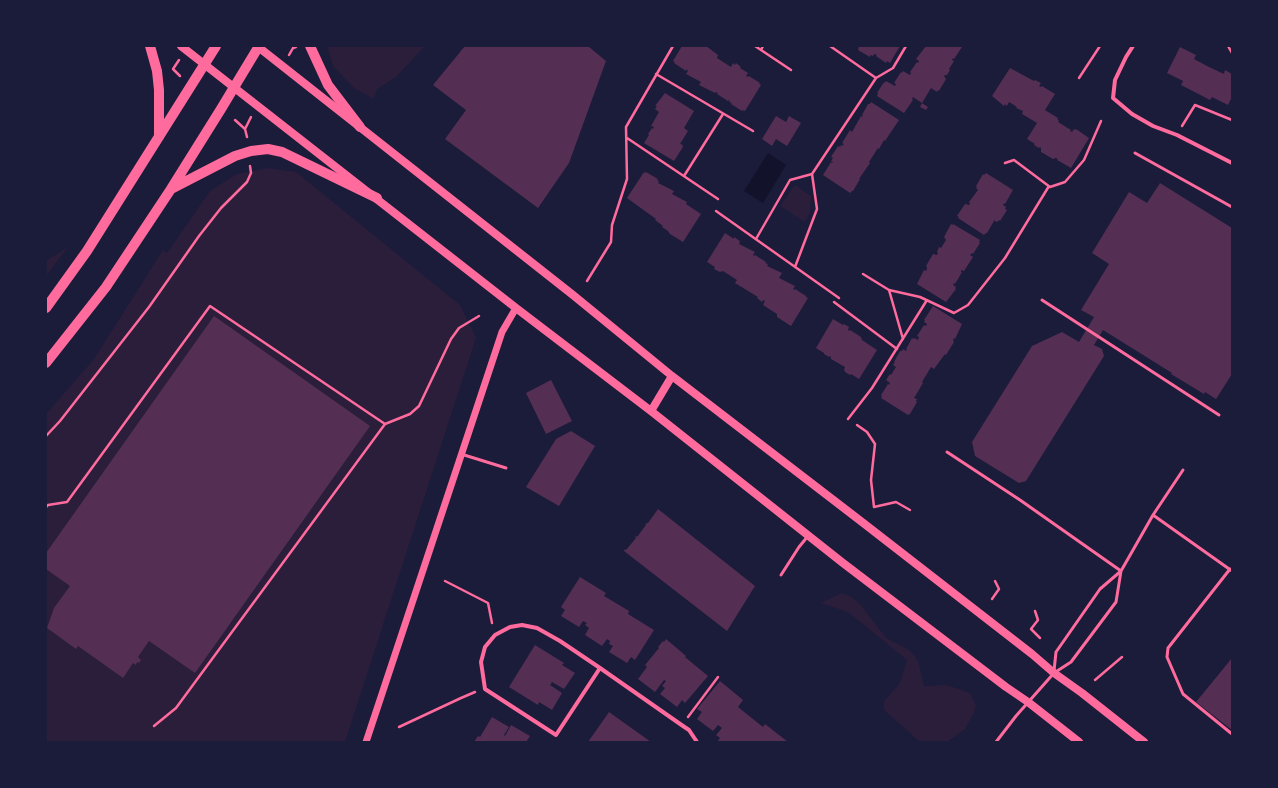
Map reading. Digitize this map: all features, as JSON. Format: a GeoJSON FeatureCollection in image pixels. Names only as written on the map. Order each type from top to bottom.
{"type":"FeatureCollection","features":[{"type":"Feature","properties":{"kind":"main road"},"geometry":{"type":"LineString","coordinates":[[150,46],[157,71],[159,90],[159,137]]}},
{"type":"Feature","properties":{"kind":"main road"},"geometry":{"type":"LineString","coordinates":[[181,46],[516,308],[651,411],[808,536],[1079,742]]}},
{"type":"Feature","properties":{"kind":"main road"},"geometry":{"type":"LineString","coordinates":[[46,308],[87,251],[216,46]]}},
{"type":"Feature","properties":{"kind":"main road"},"geometry":{"type":"LineString","coordinates":[[46,363],[106,287],[171,189],[258,46],[573,295],[672,376],[1144,742]]}},
{"type":"Feature","properties":{"kind":"main road"},"geometry":{"type":"LineString","coordinates":[[310,46],[328,85],[360,127]]}},
{"type":"Feature","properties":{"kind":"main road"},"geometry":{"type":"LineString","coordinates":[[171,189],[235,156],[251,151],[268,149],[282,152],[377,198]]}},
{"type":"Feature","properties":{"kind":"main road"},"geometry":{"type":"LineString","coordinates":[[651,411],[672,376]]}},
{"type":"Feature","properties":{"kind":"street"},"geometry":{"type":"LineString","coordinates":[[1133,46],[1115,80],[1113,98],[1132,114],[1153,126],[1177,135],[1232,163]]}},
{"type":"Feature","properties":{"kind":"street"},"geometry":{"type":"LineString","coordinates":[[366,742],[502,332],[516,308]]}},
{"type":"Feature","properties":{"kind":"street"},"geometry":{"type":"LineString","coordinates":[[600,668],[556,735],[485,689],[481,662],[485,647],[495,635],[510,627],[522,625],[537,628],[560,641],[600,668],[689,730],[697,742]]}},
{"type":"Feature","properties":{"kind":"lane"},"geometry":{"type":"LineString","coordinates":[[1135,153],[1232,207]]}},
{"type":"Feature","properties":{"kind":"lane"},"geometry":{"type":"LineString","coordinates":[[1042,300],[1219,415]]}},
{"type":"Feature","properties":{"kind":"lane"},"geometry":{"type":"LineString","coordinates":[[947,452],[1020,500],[1121,571]]}},
{"type":"Feature","properties":{"kind":"lane"},"geometry":{"type":"LineString","coordinates":[[461,454],[506,468]]}},
{"type":"Feature","properties":{"kind":"lane"},"geometry":{"type":"LineString","coordinates":[[1054,673],[1056,652],[1100,589],[1121,571],[1153,516],[1183,470]]}},
{"type":"Feature","properties":{"kind":"lane"},"geometry":{"type":"LineString","coordinates":[[1153,516],[1231,570],[1168,648],[1167,657],[1183,694],[1232,734]]}},
{"type":"Feature","properties":{"kind":"lane"},"geometry":{"type":"LineString","coordinates":[[781,576],[799,547],[808,536]]}},
{"type":"Feature","properties":{"kind":"lane"},"geometry":{"type":"LineString","coordinates":[[996,742],[1028,702],[1054,673],[1072,662],[1116,602],[1121,571]]}},
{"type":"Feature","properties":{"kind":"path"},"geometry":{"type":"LineString","coordinates":[[587,281],[611,242],[612,224],[627,179],[626,127],[673,46]]}},
{"type":"Feature","properties":{"kind":"path"},"geometry":{"type":"LineString","coordinates":[[755,46],[791,70]]}},
{"type":"Feature","properties":{"kind":"path"},"geometry":{"type":"LineString","coordinates":[[761,50],[763,46]]}},
{"type":"Feature","properties":{"kind":"path"},"geometry":{"type":"LineString","coordinates":[[830,46],[876,78]]}},
{"type":"Feature","properties":{"kind":"path"},"geometry":{"type":"LineString","coordinates":[[756,239],[790,180],[812,174],[876,78],[893,68],[906,46]]}},
{"type":"Feature","properties":{"kind":"path"},"geometry":{"type":"LineString","coordinates":[[1080,78],[1100,46]]}},
{"type":"Feature","properties":{"kind":"path"},"geometry":{"type":"LineString","coordinates":[[1228,46],[1232,53]]}},
{"type":"Feature","properties":{"kind":"path"},"geometry":{"type":"LineString","coordinates":[[179,59],[173,69],[184,81]]}},
{"type":"Feature","properties":{"kind":"path"},"geometry":{"type":"LineString","coordinates":[[656,74],[753,131]]}},
{"type":"Feature","properties":{"kind":"path"},"geometry":{"type":"LineString","coordinates":[[1177,135],[1195,105],[1232,119]]}},
{"type":"Feature","properties":{"kind":"path"},"geometry":{"type":"LineString","coordinates":[[684,176],[724,114]]}},
{"type":"Feature","properties":{"kind":"path"},"geometry":{"type":"LineString","coordinates":[[235,120],[245,129],[251,117]]}},
{"type":"Feature","properties":{"kind":"path"},"geometry":{"type":"LineString","coordinates":[[1005,163],[1014,160],[1050,187],[1065,182],[1084,160],[1102,121]]}},
{"type":"Feature","properties":{"kind":"path"},"geometry":{"type":"LineString","coordinates":[[627,137],[718,199]]}},
{"type":"Feature","properties":{"kind":"path"},"geometry":{"type":"LineString","coordinates":[[46,436],[60,421],[150,307],[199,236],[221,208],[247,182],[251,173],[250,165]]}},
{"type":"Feature","properties":{"kind":"path"},"geometry":{"type":"LineString","coordinates":[[796,267],[817,209],[812,174]]}},
{"type":"Feature","properties":{"kind":"path"},"geometry":{"type":"LineString","coordinates":[[863,274],[889,290],[920,296],[954,313],[968,305],[1005,258],[1049,186]]}},
{"type":"Feature","properties":{"kind":"path"},"geometry":{"type":"LineString","coordinates":[[716,211],[839,298]]}},
{"type":"Feature","properties":{"kind":"path"},"geometry":{"type":"LineString","coordinates":[[889,290],[903,339]]}},
{"type":"Feature","properties":{"kind":"path"},"geometry":{"type":"LineString","coordinates":[[848,418],[872,388],[927,300]]}},
{"type":"Feature","properties":{"kind":"path"},"geometry":{"type":"LineString","coordinates":[[834,302],[897,349]]}},
{"type":"Feature","properties":{"kind":"path"},"geometry":{"type":"LineString","coordinates":[[46,507],[48,505],[67,502],[210,306],[385,424]]}},
{"type":"Feature","properties":{"kind":"path"},"geometry":{"type":"LineString","coordinates":[[154,726],[176,708],[385,424],[410,414],[419,406],[451,339],[459,328],[479,316]]}},
{"type":"Feature","properties":{"kind":"path"},"geometry":{"type":"LineString","coordinates":[[856,425],[867,432],[875,444],[871,480],[874,507],[896,502],[910,510]]}},
{"type":"Feature","properties":{"kind":"path"},"geometry":{"type":"LineString","coordinates":[[445,581],[488,603],[495,635]]}},
{"type":"Feature","properties":{"kind":"path"},"geometry":{"type":"LineString","coordinates":[[992,599],[999,590],[995,581]]}},
{"type":"Feature","properties":{"kind":"path"},"geometry":{"type":"LineString","coordinates":[[1035,611],[1038,620],[1031,629],[1040,638]]}},
{"type":"Feature","properties":{"kind":"path"},"geometry":{"type":"LineString","coordinates":[[1095,680],[1122,657]]}},
{"type":"Feature","properties":{"kind":"path"},"geometry":{"type":"LineString","coordinates":[[683,726],[693,709],[718,677]]}},
{"type":"Feature","properties":{"kind":"path"},"geometry":{"type":"LineString","coordinates":[[399,727],[461,698],[485,689]]}},
{"type":"Feature","properties":{"kind":"shaded area"},"geometry":{"type":"Polygon","coordinates":[[[327,46],[425,46],[396,77],[377,89],[374,99],[354,88],[333,66],[327,46]]]}},
{"type":"Feature","properties":{"kind":"shaded area"},"geometry":{"type":"Polygon","coordinates":[[[768,153],[786,165],[763,203],[744,191],[768,153]]]}},
{"type":"Feature","properties":{"kind":"shaded area"},"geometry":{"type":"Polygon","coordinates":[[[268,168],[296,172],[460,305],[476,338],[345,742],[46,742],[46,414],[94,359],[163,250],[167,253],[210,191],[237,174],[268,168]]]}},
{"type":"Feature","properties":{"kind":"shaded area"},"geometry":{"type":"Polygon","coordinates":[[[795,185],[811,196],[810,213],[805,222],[780,206],[795,185]]]}},
{"type":"Feature","properties":{"kind":"shaded area"},"geometry":{"type":"Polygon","coordinates":[[[68,247],[46,276],[46,261],[68,247]]]}},
{"type":"Feature","properties":{"kind":"shaded area"},"geometry":{"type":"Polygon","coordinates":[[[841,593],[850,596],[861,605],[886,638],[908,649],[915,656],[919,664],[924,686],[947,685],[970,693],[976,706],[965,729],[947,742],[922,742],[884,710],[884,701],[900,683],[907,660],[848,612],[821,603],[841,593]]]}},
{"type":"Feature","properties":{"kind":"building"},"geometry":{"type":"Polygon","coordinates":[[[465,46],[588,46],[606,61],[569,163],[538,208],[445,139],[466,110],[433,85],[465,46]]]}},
{"type":"Feature","properties":{"kind":"building"},"geometry":{"type":"Polygon","coordinates":[[[682,46],[706,46],[718,55],[717,58],[731,67],[733,63],[735,65],[736,63],[741,67],[740,68],[748,73],[746,76],[749,76],[760,83],[759,84],[761,85],[745,111],[742,111],[731,104],[732,103],[729,102],[729,100],[728,101],[717,94],[718,93],[699,85],[701,82],[686,74],[688,71],[686,69],[686,71],[674,63],[675,62],[673,61],[682,46]]]}},
{"type":"Feature","properties":{"kind":"building"},"geometry":{"type":"Polygon","coordinates":[[[859,46],[900,46],[890,63],[887,61],[886,63],[876,56],[877,55],[870,55],[870,57],[858,50],[859,46]]]}},
{"type":"Feature","properties":{"kind":"building"},"geometry":{"type":"Polygon","coordinates":[[[926,46],[962,47],[954,59],[953,58],[952,60],[954,61],[947,75],[944,76],[946,79],[939,91],[938,90],[937,92],[931,88],[922,103],[913,97],[913,100],[904,113],[877,96],[877,93],[886,81],[895,86],[896,84],[894,83],[901,72],[902,73],[903,71],[910,75],[910,72],[919,61],[916,59],[926,46]]]}},
{"type":"Feature","properties":{"kind":"building"},"geometry":{"type":"Polygon","coordinates":[[[1180,47],[1196,55],[1194,59],[1209,67],[1224,74],[1225,70],[1232,74],[1232,97],[1228,105],[1212,97],[1210,100],[1181,85],[1183,81],[1167,73],[1180,47]]]}},
{"type":"Feature","properties":{"kind":"building"},"geometry":{"type":"Polygon","coordinates":[[[1010,68],[1034,81],[1035,80],[1041,83],[1039,86],[1042,86],[1055,94],[1045,110],[1058,118],[1058,122],[1071,130],[1070,131],[1072,132],[1076,129],[1089,138],[1071,168],[1057,160],[1058,159],[1053,159],[1041,152],[1040,147],[1039,148],[1034,145],[1035,144],[1027,139],[1037,123],[1022,114],[1023,111],[1016,108],[1017,107],[1009,102],[1007,106],[1005,104],[1004,106],[992,96],[1010,68]]]}},
{"type":"Feature","properties":{"kind":"building"},"geometry":{"type":"Polygon","coordinates":[[[665,93],[694,111],[684,128],[688,131],[680,144],[683,145],[683,147],[674,161],[644,143],[649,135],[648,134],[654,127],[651,126],[659,112],[655,109],[657,106],[655,106],[665,93]]]}},
{"type":"Feature","properties":{"kind":"building"},"geometry":{"type":"Polygon","coordinates":[[[871,102],[899,120],[879,149],[878,148],[853,191],[850,193],[823,175],[831,162],[833,162],[831,161],[833,158],[831,157],[838,146],[840,147],[844,144],[842,143],[850,130],[852,132],[861,116],[862,117],[868,104],[871,102]]]}},
{"type":"Feature","properties":{"kind":"building"},"geometry":{"type":"Polygon","coordinates":[[[922,103],[928,107],[926,110],[920,107],[922,103]]]}},
{"type":"Feature","properties":{"kind":"building"},"geometry":{"type":"Polygon","coordinates":[[[776,116],[786,122],[789,116],[801,123],[787,146],[776,139],[772,146],[762,139],[776,116]]]}},
{"type":"Feature","properties":{"kind":"building"},"geometry":{"type":"Polygon","coordinates":[[[644,172],[658,179],[658,183],[674,191],[672,194],[687,202],[686,204],[701,214],[683,242],[670,234],[655,220],[656,219],[627,198],[644,172]]]}},
{"type":"Feature","properties":{"kind":"building"},"geometry":{"type":"Polygon","coordinates":[[[986,173],[1013,190],[1003,205],[1007,210],[1000,221],[999,220],[997,222],[993,220],[994,221],[987,233],[984,235],[957,216],[965,204],[969,205],[969,202],[978,190],[976,186],[983,174],[984,175],[986,173]]]}},
{"type":"Feature","properties":{"kind":"building"},"geometry":{"type":"Polygon","coordinates":[[[1160,183],[1232,228],[1232,374],[1216,399],[1205,392],[1204,394],[1171,374],[1172,373],[1103,330],[1094,345],[1102,349],[1104,356],[1026,481],[1019,483],[975,456],[972,442],[1032,346],[1062,332],[1079,342],[1094,317],[1081,310],[1109,264],[1092,253],[1129,192],[1147,203],[1160,183]]]}},
{"type":"Feature","properties":{"kind":"building"},"geometry":{"type":"Polygon","coordinates":[[[951,224],[980,240],[980,243],[973,254],[972,253],[970,255],[973,257],[964,271],[961,270],[962,272],[953,285],[956,289],[946,302],[917,284],[924,270],[926,271],[926,266],[933,254],[937,255],[939,247],[941,248],[946,240],[944,237],[951,224]]]}},
{"type":"Feature","properties":{"kind":"building"},"geometry":{"type":"Polygon","coordinates":[[[725,233],[740,241],[739,244],[755,252],[753,255],[766,262],[765,263],[768,264],[767,266],[782,273],[779,278],[795,286],[793,289],[808,298],[791,326],[763,305],[765,301],[763,300],[762,302],[757,298],[758,297],[735,283],[737,280],[723,271],[720,272],[714,269],[715,267],[707,262],[725,233]]]}},
{"type":"Feature","properties":{"kind":"building"},"geometry":{"type":"Polygon","coordinates":[[[933,306],[962,324],[946,355],[945,354],[934,369],[931,367],[922,382],[923,383],[914,398],[917,399],[917,402],[908,415],[881,398],[881,395],[890,383],[886,380],[896,367],[893,365],[900,351],[903,349],[906,351],[907,350],[906,349],[912,338],[918,340],[919,337],[917,336],[924,325],[926,326],[927,324],[924,320],[933,306]]]}},
{"type":"Feature","properties":{"kind":"building"},"geometry":{"type":"Polygon","coordinates":[[[214,316],[370,426],[195,673],[149,641],[138,657],[141,660],[139,663],[137,662],[136,665],[133,663],[123,678],[78,646],[76,649],[47,628],[54,608],[70,586],[46,569],[46,553],[214,316]]]}},
{"type":"Feature","properties":{"kind":"building"},"geometry":{"type":"Polygon","coordinates":[[[833,319],[849,327],[849,331],[850,330],[861,337],[862,340],[877,350],[859,379],[845,372],[845,367],[816,348],[833,319]]]}},
{"type":"Feature","properties":{"kind":"building"},"geometry":{"type":"Polygon","coordinates":[[[551,380],[572,421],[546,434],[526,393],[551,380]]]}},
{"type":"Feature","properties":{"kind":"building"},"geometry":{"type":"Polygon","coordinates":[[[571,431],[595,446],[559,506],[526,487],[556,439],[571,431]]]}},
{"type":"Feature","properties":{"kind":"building"},"geometry":{"type":"Polygon","coordinates":[[[658,509],[755,586],[727,631],[624,551],[636,538],[635,537],[637,537],[646,525],[645,524],[648,523],[658,509]]]}},
{"type":"Feature","properties":{"kind":"building"},"geometry":{"type":"Polygon","coordinates":[[[580,577],[606,593],[604,596],[629,611],[628,614],[654,630],[635,660],[631,657],[627,663],[609,652],[613,646],[609,644],[610,641],[607,639],[602,646],[585,635],[589,628],[585,625],[587,623],[583,621],[579,627],[561,616],[565,610],[561,607],[580,577]]]}},
{"type":"Feature","properties":{"kind":"building"},"geometry":{"type":"Polygon","coordinates":[[[666,639],[708,676],[685,703],[682,700],[677,707],[660,694],[665,688],[662,686],[666,681],[664,680],[655,692],[638,679],[647,667],[645,665],[666,639]]]}},
{"type":"Feature","properties":{"kind":"building"},"geometry":{"type":"Polygon","coordinates":[[[535,645],[564,663],[562,665],[575,673],[564,689],[552,682],[550,685],[562,693],[552,710],[539,702],[538,705],[509,687],[535,645]]]}},
{"type":"Feature","properties":{"kind":"building"},"geometry":{"type":"Polygon","coordinates":[[[1232,658],[1232,730],[1196,702],[1232,658]]]}},
{"type":"Feature","properties":{"kind":"building"},"geometry":{"type":"Polygon","coordinates":[[[720,681],[743,700],[738,707],[763,727],[765,724],[788,742],[717,742],[720,738],[716,735],[722,728],[718,725],[713,731],[697,719],[702,712],[697,709],[720,681]]]}},
{"type":"Feature","properties":{"kind":"building"},"geometry":{"type":"Polygon","coordinates":[[[609,712],[651,742],[588,742],[609,712]]]}},
{"type":"Feature","properties":{"kind":"building"},"geometry":{"type":"Polygon","coordinates":[[[492,717],[509,727],[504,735],[505,736],[511,725],[530,736],[526,742],[474,742],[478,736],[480,737],[492,717]]]}}]}
